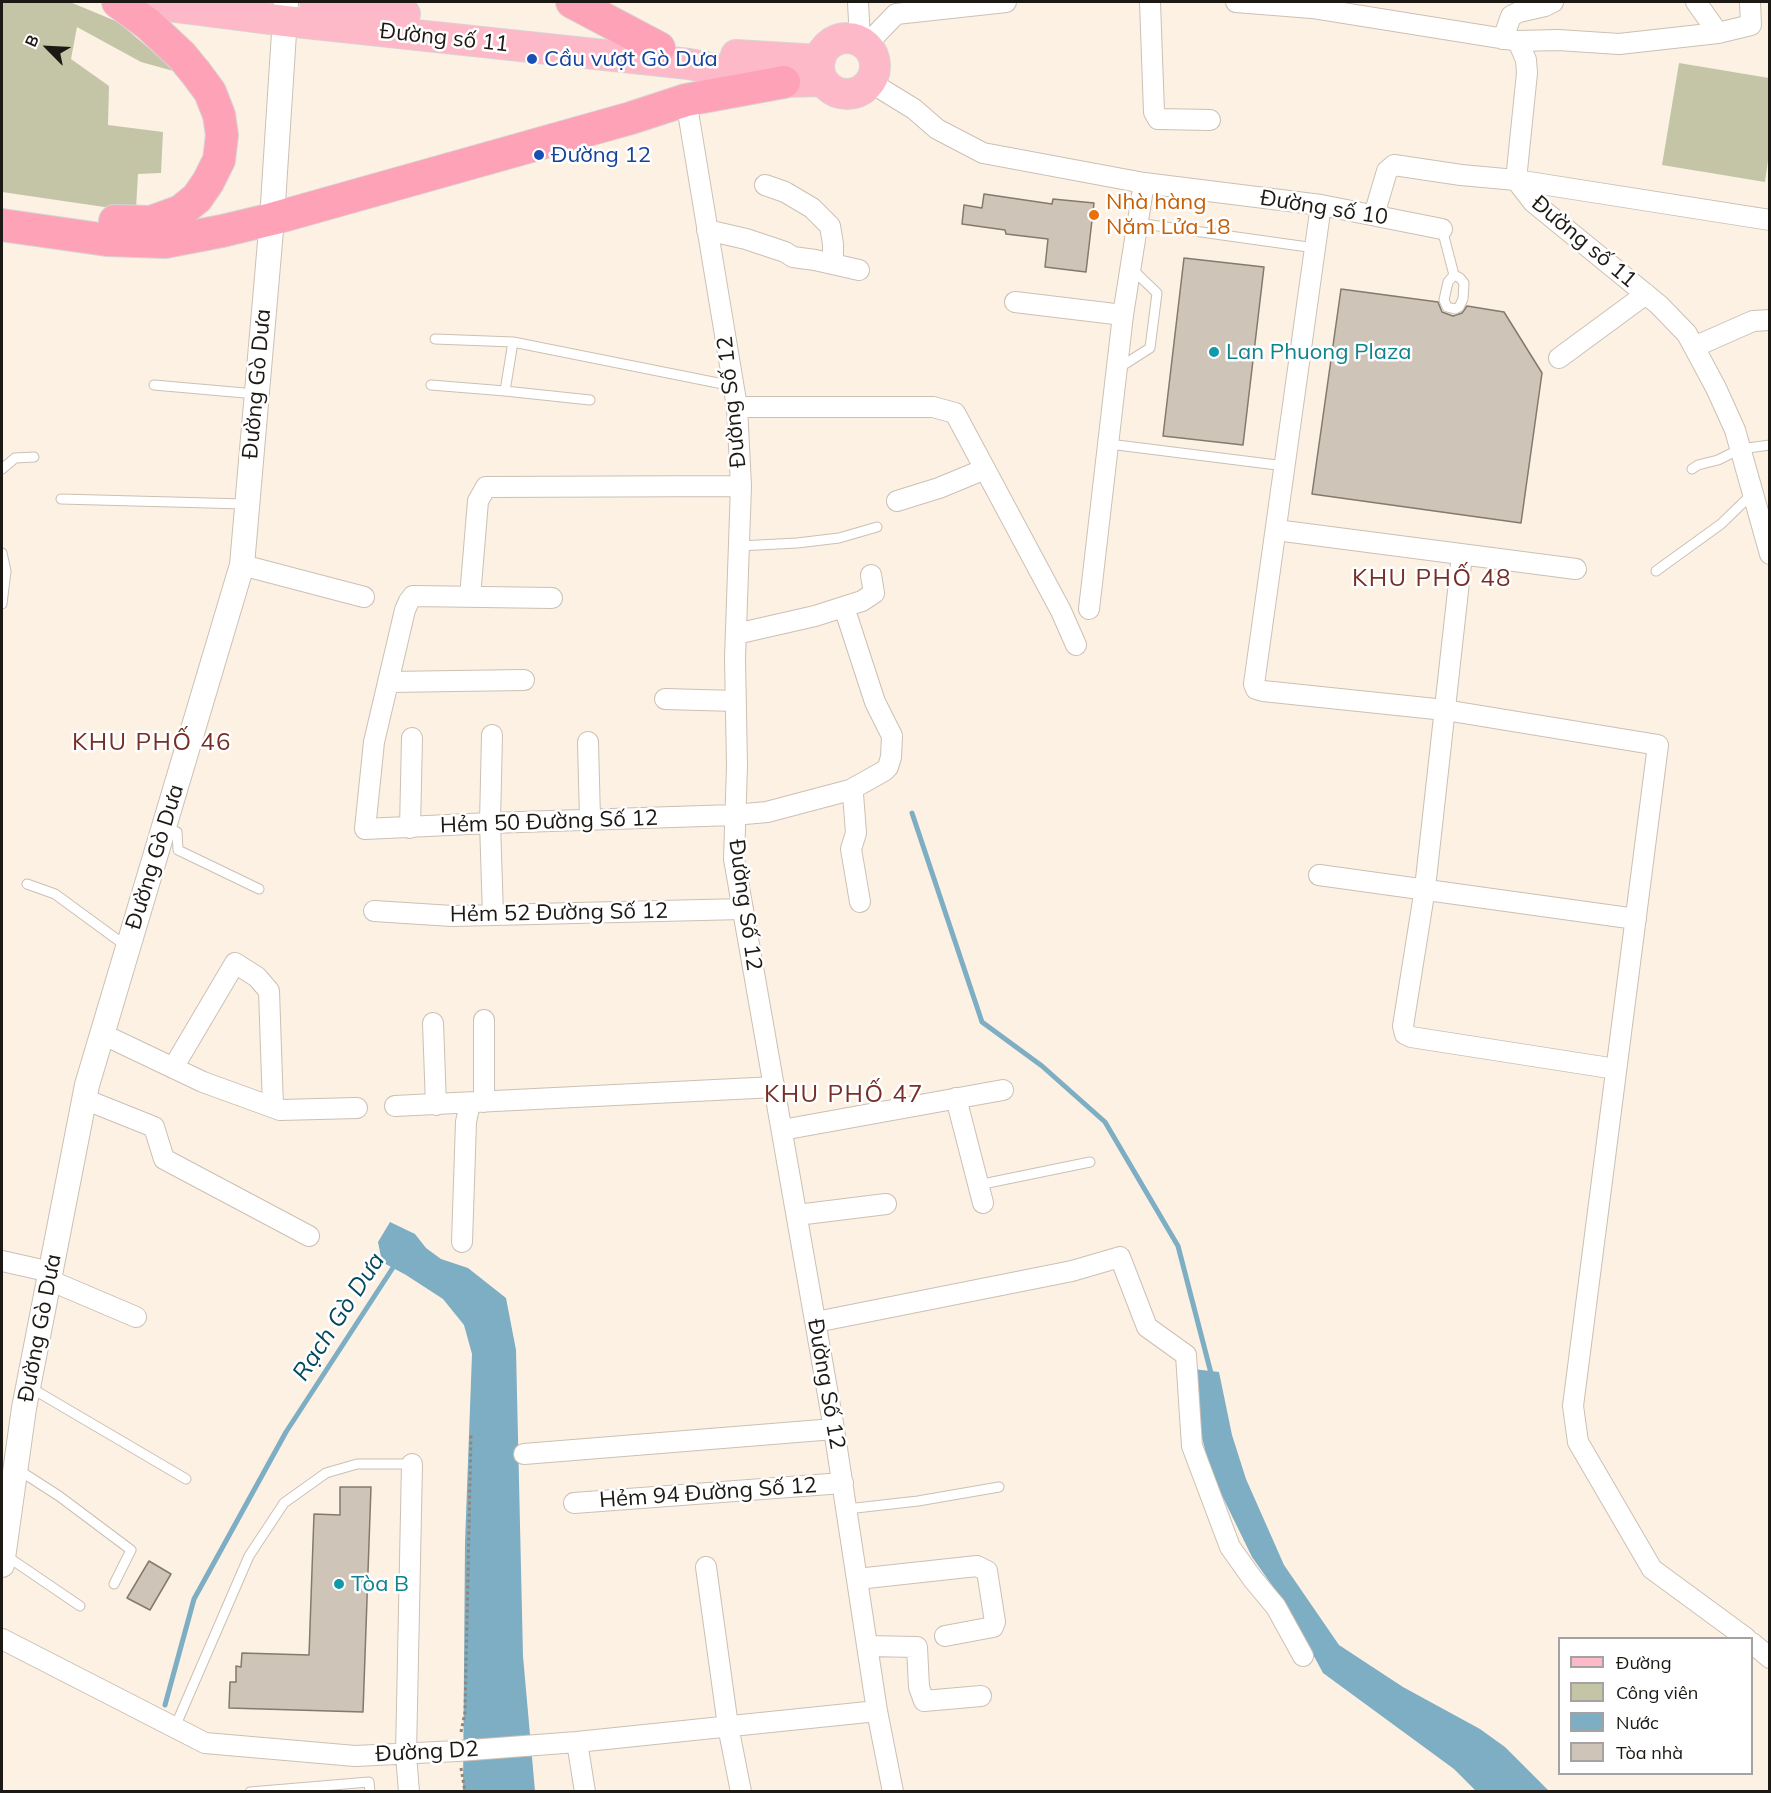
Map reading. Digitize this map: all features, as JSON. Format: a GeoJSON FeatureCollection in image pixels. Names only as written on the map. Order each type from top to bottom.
{"type":"FeatureCollection","features":[{"type":"Feature","properties":{"kind":"highway"},"geometry":{"type":"LineString","coordinates":[[2,207],[119,222],[151,222],[181,211],[197,198],[208,182],[219,160],[222,135],[219,115],[210,92],[182,56],[148,24],[118,2]]}},
{"type":"Feature","properties":{"kind":"highway"},"geometry":{"type":"LineString","coordinates":[[572,2],[659,48]]}},
{"type":"Feature","properties":{"kind":"highway"},"geometry":{"type":"LineString","coordinates":[[2,225],[108,240],[165,242],[272,219],[631,118],[686,100],[784,82]]}},
{"type":"Feature","properties":{"kind":"main road","name":"Đường số 11"},"geometry":{"type":"LineString","coordinates":[[136,2],[286,11],[690,64],[784,82],[821,71]]}},
{"type":"Feature","properties":{"kind":"main road","name":"Đường số 11"},"geometry":{"type":"LineString","coordinates":[[315,2],[659,48],[771,59],[821,71]]}},
{"type":"Feature","properties":{"kind":"main road"},"geometry":{"type":"LineString","coordinates":[[850,38],[863,43],[873,55],[875,62],[870,82],[860,92],[846,95],[833,91],[821,71],[823,52],[834,41],[850,38]]}},
{"type":"Feature","properties":{"kind":"street"},"geometry":{"type":"LineString","coordinates":[[858,2],[863,43]]}},
{"type":"Feature","properties":{"kind":"street"},"geometry":{"type":"LineString","coordinates":[[863,43],[896,14],[1006,2]]}},
{"type":"Feature","properties":{"kind":"street"},"geometry":{"type":"LineString","coordinates":[[1150,2],[1154,112],[1158,119],[1210,120]]}},
{"type":"Feature","properties":{"kind":"street"},"geometry":{"type":"LineString","coordinates":[[1236,2],[1313,5],[1510,40],[1619,44],[1760,26],[1750,2]]}},
{"type":"Feature","properties":{"kind":"street"},"geometry":{"type":"LineString","coordinates":[[1510,40],[1511,16],[1553,2]]}},
{"type":"Feature","properties":{"kind":"street"},"geometry":{"type":"LineString","coordinates":[[1696,2],[1718,33]]}},
{"type":"Feature","properties":{"kind":"street","name":"Đường Gò Dưa"},"geometry":{"type":"LineString","coordinates":[[2,1560],[28,1387],[84,1099],[242,565],[272,219],[286,11]]}},
{"type":"Feature","properties":{"kind":"street","name":"Đường số 11"},"geometry":{"type":"LineString","coordinates":[[1510,40],[1526,60],[1527,73],[1516,180],[1533,202],[1659,305],[1687,334],[1736,430],[1770,554]]}},
{"type":"Feature","properties":{"kind":"street"},"geometry":{"type":"LineString","coordinates":[[686,100],[695,91],[698,79],[697,71],[690,64]]}},
{"type":"Feature","properties":{"kind":"street","name":"Đường số 10"},"geometry":{"type":"LineString","coordinates":[[870,82],[914,109],[937,129],[983,153],[1144,183],[1321,205],[1442,229]]}},
{"type":"Feature","properties":{"kind":"street","name":"Đường Số 12"},"geometry":{"type":"LineString","coordinates":[[686,100],[736,407],[741,486],[736,634],[737,766],[734,859],[834,1428],[877,1711]]}},
{"type":"Feature","properties":{"kind":"street"},"geometry":{"type":"LineString","coordinates":[[1374,215],[1386,171],[1394,165],[1516,180],[1770,220]]}},
{"type":"Feature","properties":{"kind":"street"},"geometry":{"type":"LineString","coordinates":[[1089,609],[1117,369],[1144,183]]}},
{"type":"Feature","properties":{"kind":"street"},"geometry":{"type":"LineString","coordinates":[[765,185],[785,192],[812,208],[830,226],[833,244],[832,264]]}},
{"type":"Feature","properties":{"kind":"street"},"geometry":{"type":"LineString","coordinates":[[1321,205],[1254,684],[1256,689],[1263,691],[1445,710],[1658,745],[1573,1406],[1578,1442],[1653,1569],[1745,1637]]}},
{"type":"Feature","properties":{"kind":"street"},"geometry":{"type":"LineString","coordinates":[[707,230],[756,242],[794,257],[859,270]]}},
{"type":"Feature","properties":{"kind":"street"},"geometry":{"type":"LineString","coordinates":[[1559,358],[1646,294]]}},
{"type":"Feature","properties":{"kind":"street"},"geometry":{"type":"LineString","coordinates":[[1014,302],[1124,315]]}},
{"type":"Feature","properties":{"kind":"street"},"geometry":{"type":"LineString","coordinates":[[1694,347],[1753,321],[1770,320]]}},
{"type":"Feature","properties":{"kind":"street"},"geometry":{"type":"LineString","coordinates":[[736,407],[933,407],[955,413],[1061,611],[1076,645]]}},
{"type":"Feature","properties":{"kind":"street"},"geometry":{"type":"LineString","coordinates":[[897,501],[939,488],[985,469]]}},
{"type":"Feature","properties":{"kind":"street"},"geometry":{"type":"LineString","coordinates":[[470,597],[478,501],[486,487],[741,486]]}},
{"type":"Feature","properties":{"kind":"street"},"geometry":{"type":"LineString","coordinates":[[1276,530],[1575,569]]}},
{"type":"Feature","properties":{"kind":"street"},"geometry":{"type":"LineString","coordinates":[[1462,555],[1425,888],[1403,1026],[1405,1034],[1412,1037],[1616,1069]]}},
{"type":"Feature","properties":{"kind":"street"},"geometry":{"type":"LineString","coordinates":[[242,565],[364,597]]}},
{"type":"Feature","properties":{"kind":"street"},"geometry":{"type":"LineString","coordinates":[[736,634],[844,607],[874,593],[871,575]]}},
{"type":"Feature","properties":{"kind":"street"},"geometry":{"type":"LineString","coordinates":[[524,680],[388,682],[405,610],[413,596],[552,598]]}},
{"type":"Feature","properties":{"kind":"street","name":"Hẻm 50 Đường Số 12"},"geometry":{"type":"LineString","coordinates":[[388,682],[374,742],[364,829],[767,812],[850,790],[888,767],[892,736],[875,702],[844,607]]}},
{"type":"Feature","properties":{"kind":"street"},"geometry":{"type":"LineString","coordinates":[[665,699],[736,701]]}},
{"type":"Feature","properties":{"kind":"street"},"geometry":{"type":"LineString","coordinates":[[492,735],[490,823],[493,915]]}},
{"type":"Feature","properties":{"kind":"street"},"geometry":{"type":"LineString","coordinates":[[410,828],[411,738]]}},
{"type":"Feature","properties":{"kind":"street"},"geometry":{"type":"LineString","coordinates":[[588,742],[590,819]]}},
{"type":"Feature","properties":{"kind":"street"},"geometry":{"type":"LineString","coordinates":[[850,790],[853,794],[856,833],[851,849],[860,902]]}},
{"type":"Feature","properties":{"kind":"street"},"geometry":{"type":"LineString","coordinates":[[1319,875],[1635,919]]}},
{"type":"Feature","properties":{"kind":"street","name":"Hẻm 52 Đường Số 12"},"geometry":{"type":"LineString","coordinates":[[374,911],[452,916],[743,909]]}},
{"type":"Feature","properties":{"kind":"street"},"geometry":{"type":"LineString","coordinates":[[173,1068],[235,963],[257,977],[269,991],[273,1107]]}},
{"type":"Feature","properties":{"kind":"street"},"geometry":{"type":"LineString","coordinates":[[462,1242],[466,1122],[477,1102],[484,1020]]}},
{"type":"Feature","properties":{"kind":"street"},"geometry":{"type":"LineString","coordinates":[[433,1023],[436,1105]]}},
{"type":"Feature","properties":{"kind":"street"},"geometry":{"type":"LineString","coordinates":[[102,1034],[203,1082],[280,1110],[357,1108]]}},
{"type":"Feature","properties":{"kind":"street"},"geometry":{"type":"LineString","coordinates":[[395,1106],[775,1087]]}},
{"type":"Feature","properties":{"kind":"street"},"geometry":{"type":"LineString","coordinates":[[782,1130],[1003,1090]]}},
{"type":"Feature","properties":{"kind":"street"},"geometry":{"type":"LineString","coordinates":[[956,1098],[981,1194]]}},
{"type":"Feature","properties":{"kind":"street"},"geometry":{"type":"LineString","coordinates":[[84,1099],[154,1127],[164,1159],[309,1236]]}},
{"type":"Feature","properties":{"kind":"street"},"geometry":{"type":"LineString","coordinates":[[797,1215],[886,1204]]}},
{"type":"Feature","properties":{"kind":"street"},"geometry":{"type":"LineString","coordinates":[[816,1322],[1072,1272],[1120,1257],[1148,1327],[1186,1355],[1192,1446],[1230,1547],[1276,1606],[1302,1656]]}},
{"type":"Feature","properties":{"kind":"street"},"geometry":{"type":"LineString","coordinates":[[2,1261],[50,1276],[136,1317]]}},
{"type":"Feature","properties":{"kind":"street"},"geometry":{"type":"LineString","coordinates":[[524,1454],[834,1428]]}},
{"type":"Feature","properties":{"kind":"street"},"geometry":{"type":"LineString","coordinates":[[409,1791],[406,1754],[412,1464]]}},
{"type":"Feature","properties":{"kind":"street","name":"Hẻm 94 Đường Số 12"},"geometry":{"type":"LineString","coordinates":[[574,1503],[843,1483]]}},
{"type":"Feature","properties":{"kind":"street"},"geometry":{"type":"LineString","coordinates":[[857,1579],[977,1566],[987,1571],[995,1622],[993,1627],[945,1636]]}},
{"type":"Feature","properties":{"kind":"street"},"geometry":{"type":"LineString","coordinates":[[706,1567],[728,1726],[741,1791]]}},
{"type":"Feature","properties":{"kind":"street","name":"Đường D2"},"geometry":{"type":"LineString","coordinates":[[2,1639],[205,1743],[355,1756],[577,1742],[877,1711]]}},
{"type":"Feature","properties":{"kind":"street"},"geometry":{"type":"LineString","coordinates":[[1753,1644],[1770,1658]]}},
{"type":"Feature","properties":{"kind":"street"},"geometry":{"type":"LineString","coordinates":[[867,1646],[917,1647],[919,1687],[924,1701],[981,1696]]}},
{"type":"Feature","properties":{"kind":"street"},"geometry":{"type":"LineString","coordinates":[[877,1711],[893,1791]]}},
{"type":"Feature","properties":{"kind":"street"},"geometry":{"type":"LineString","coordinates":[[577,1742],[585,1791]]}},
{"type":"Feature","properties":{"kind":"lane"},"geometry":{"type":"LineString","coordinates":[[1137,223],[1315,248]]}},
{"type":"Feature","properties":{"kind":"lane"},"geometry":{"type":"LineString","coordinates":[[1442,229],[1454,275]]}},
{"type":"Feature","properties":{"kind":"lane"},"geometry":{"type":"LineString","coordinates":[[1117,369],[1150,348],[1157,293],[1131,268]]}},
{"type":"Feature","properties":{"kind":"lane"},"geometry":{"type":"LineString","coordinates":[[435,339],[513,342],[733,386]]}},
{"type":"Feature","properties":{"kind":"lane"},"geometry":{"type":"LineString","coordinates":[[505,391],[513,342]]}},
{"type":"Feature","properties":{"kind":"lane"},"geometry":{"type":"LineString","coordinates":[[154,385],[256,394]]}},
{"type":"Feature","properties":{"kind":"lane"},"geometry":{"type":"LineString","coordinates":[[432,385],[590,400]]}},
{"type":"Feature","properties":{"kind":"lane"},"geometry":{"type":"LineString","coordinates":[[1109,444],[1285,466]]}},
{"type":"Feature","properties":{"kind":"lane"},"geometry":{"type":"LineString","coordinates":[[1692,469],[1740,449],[1770,445]]}},
{"type":"Feature","properties":{"kind":"lane"},"geometry":{"type":"LineString","coordinates":[[2,468],[15,458],[34,458]]}},
{"type":"Feature","properties":{"kind":"lane"},"geometry":{"type":"LineString","coordinates":[[1656,571],[1721,524],[1752,494]]}},
{"type":"Feature","properties":{"kind":"lane"},"geometry":{"type":"LineString","coordinates":[[62,499],[248,504]]}},
{"type":"Feature","properties":{"kind":"lane"},"geometry":{"type":"LineString","coordinates":[[739,546],[839,538],[877,527]]}},
{"type":"Feature","properties":{"kind":"lane"},"geometry":{"type":"LineString","coordinates":[[2,553],[6,571],[2,604]]}},
{"type":"Feature","properties":{"kind":"lane"},"geometry":{"type":"LineString","coordinates":[[164,826],[177,832],[178,850],[259,889]]}},
{"type":"Feature","properties":{"kind":"lane"},"geometry":{"type":"LineString","coordinates":[[27,884],[55,894],[128,948]]}},
{"type":"Feature","properties":{"kind":"lane"},"geometry":{"type":"LineString","coordinates":[[981,1194],[1090,1162]]}},
{"type":"Feature","properties":{"kind":"lane"},"geometry":{"type":"LineString","coordinates":[[28,1387],[186,1479]]}},
{"type":"Feature","properties":{"kind":"lane"},"geometry":{"type":"LineString","coordinates":[[175,1727],[249,1556],[284,1503],[326,1473],[357,1464],[412,1464]]}},
{"type":"Feature","properties":{"kind":"lane"},"geometry":{"type":"LineString","coordinates":[[15,1467],[131,1550],[114,1584]]}},
{"type":"Feature","properties":{"kind":"lane"},"geometry":{"type":"LineString","coordinates":[[846,1509],[918,1501],[999,1487]]}},
{"type":"Feature","properties":{"kind":"lane"},"geometry":{"type":"LineString","coordinates":[[2,1560],[80,1606]]}},
{"type":"Feature","properties":{"kind":"lane"},"geometry":{"type":"LineString","coordinates":[[250,1791],[369,1782],[370,1791]]}},
{"type":"Feature","properties":{"kind":"path"},"geometry":{"type":"LineString","coordinates":[[465,1791],[458,1751],[465,1712],[471,1434]]}},
{"type":"Feature","properties":{"kind":"green space"},"geometry":{"type":"Polygon","coordinates":[[[2,2],[70,2],[118,22],[177,72],[141,62],[77,27],[71,59],[109,86],[108,125],[163,132],[161,173],[138,174],[136,209],[118,209],[2,192],[2,2]]]}},
{"type":"Feature","properties":{"kind":"green space"},"geometry":{"type":"Polygon","coordinates":[[[1679,63],[1769,78],[1769,153],[1765,182],[1662,165],[1679,63]]]}},
{"type":"Feature","properties":{"kind":"water"},"geometry":{"type":"Polygon","coordinates":[[[390,1222],[415,1234],[426,1248],[441,1259],[468,1268],[506,1298],[516,1350],[523,1656],[535,1791],[463,1791],[465,1543],[472,1354],[464,1325],[443,1299],[382,1262],[378,1242],[390,1222]]]}},
{"type":"Feature","properties":{"kind":"water"},"geometry":{"type":"Polygon","coordinates":[[[1193,1369],[1219,1372],[1232,1435],[1246,1479],[1284,1565],[1339,1645],[1403,1687],[1480,1729],[1505,1747],[1549,1791],[1476,1791],[1454,1769],[1323,1673],[1288,1608],[1252,1557],[1211,1473],[1200,1430],[1193,1369]]]}},
{"type":"Feature","properties":{"kind":"building"},"geometry":{"type":"Polygon","coordinates":[[[984,194],[1052,204],[1053,199],[1094,203],[1086,272],[1045,267],[1048,239],[1006,234],[1005,230],[962,224],[964,205],[982,208],[984,194]]]}},
{"type":"Feature","properties":{"kind":"building","name":"Lan Phuong Plaza"},"geometry":{"type":"Polygon","coordinates":[[[1184,258],[1264,267],[1243,445],[1163,436],[1184,258]]]}},
{"type":"Feature","properties":{"kind":"building"},"geometry":{"type":"Polygon","coordinates":[[[1341,289],[1438,302],[1442,312],[1453,316],[1462,313],[1467,306],[1504,312],[1542,373],[1521,523],[1312,494],[1341,289]]]}},
{"type":"Feature","properties":{"kind":"building","name":"Tòa B"},"geometry":{"type":"Polygon","coordinates":[[[340,1487],[371,1487],[363,1712],[229,1708],[230,1682],[236,1682],[236,1666],[241,1667],[242,1653],[309,1655],[314,1514],[340,1515],[340,1487]]]}},
{"type":"Feature","properties":{"kind":"building"},"geometry":{"type":"Polygon","coordinates":[[[149,1561],[171,1574],[150,1610],[127,1598],[149,1561]]]}},
{"type":"Feature","properties":{"kind":"waterway"},"geometry":{"type":"LineString","coordinates":[[912,813],[982,1022],[1042,1066],[1105,1122],[1178,1246],[1212,1377]]}},
{"type":"Feature","properties":{"kind":"waterway","name":"Rạch Gò Dưa"},"geometry":{"type":"LineString","coordinates":[[165,1705],[194,1599],[286,1432],[396,1263]]}},
{"type":"Feature","properties":{"kind":"place","name":"Cầu vượt Gò Dưa"},"geometry":{"type":"Point","coordinates":[532,59]}},
{"type":"Feature","properties":{"kind":"place","name":"Đường 12"},"geometry":{"type":"Point","coordinates":[539,155]}},
{"type":"Feature","properties":{"kind":"place","name":"Nhà hàng Năm Lửa 18"},"geometry":{"type":"Point","coordinates":[1094,215]}},
{"type":"Feature","properties":{"kind":"place","name":"Lan Phuong Plaza"},"geometry":{"type":"Point","coordinates":[1214,352]}},
{"type":"Feature","properties":{"kind":"place","name":"Tòa B"},"geometry":{"type":"Point","coordinates":[339,1584]}},
{"type":"Feature","properties":{"kind":"district","name":"KHU PHỐ 48"},"geometry":{"type":"Point","coordinates":[1432,579]}},
{"type":"Feature","properties":{"kind":"district","name":"KHU PHỐ 46"},"geometry":{"type":"Point","coordinates":[152,743]}},
{"type":"Feature","properties":{"kind":"district","name":"KHU PHỐ 47"},"geometry":{"type":"Point","coordinates":[844,1095]}}]}
